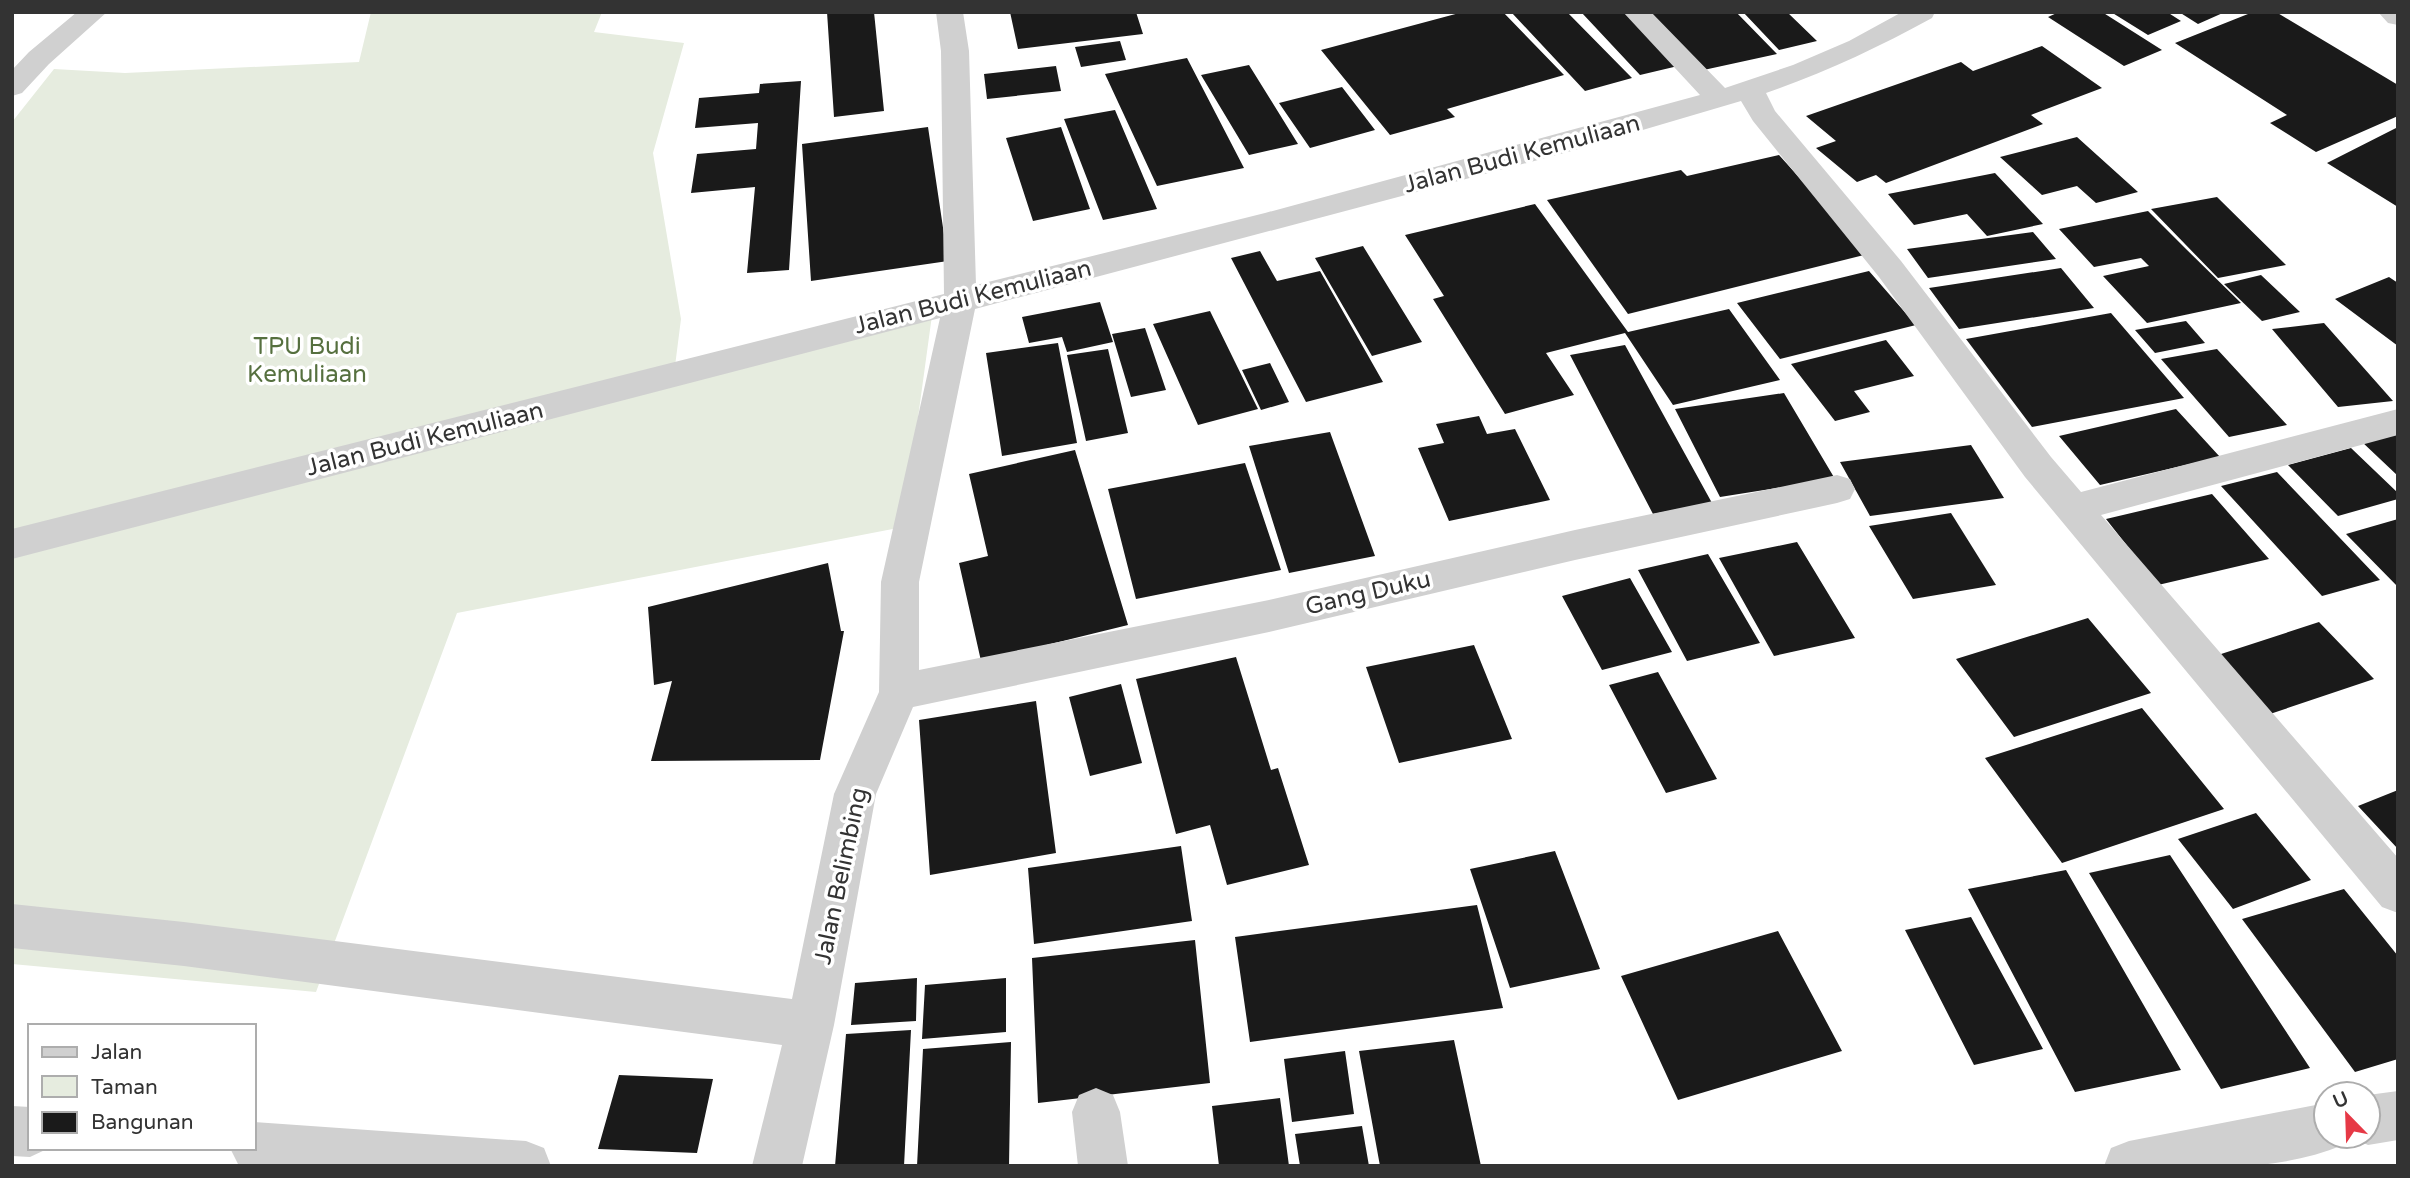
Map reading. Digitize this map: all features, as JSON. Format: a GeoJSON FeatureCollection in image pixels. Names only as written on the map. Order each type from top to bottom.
{"type":"FeatureCollection","features":[{"type":"Feature","properties":{"kind":"street"},"geometry":{"type":"LineString","coordinates":[[12,87],[39,58],[94,12]]}},
{"type":"Feature","properties":{"kind":"street","name":"Jalan Belimbing"},"geometry":{"type":"LineString","coordinates":[[777,1166],[810,1025],[855,794],[899,692],[900,582],[960,300],[955,51],[949,12]]}},
{"type":"Feature","properties":{"kind":"street"},"geometry":{"type":"LineString","coordinates":[[1636,12],[1763,115],[1890,269],[2038,467],[2398,892]]}},
{"type":"Feature","properties":{"kind":"street","name":"Jalan Budi Kemuliaan"},"geometry":{"type":"LineString","coordinates":[[12,544],[1265,223],[1734,94],[1804,71],[1859,47],[1922,12]]}},
{"type":"Feature","properties":{"kind":"street"},"geometry":{"type":"LineString","coordinates":[[2391,12],[2398,17]]}},
{"type":"Feature","properties":{"kind":"street"},"geometry":{"type":"LineString","coordinates":[[2074,508],[2398,422]]}},
{"type":"Feature","properties":{"kind":"street","name":"Gang Duku"},"geometry":{"type":"LineString","coordinates":[[899,692],[1269,616],[1575,545],[1837,489]]}},
{"type":"Feature","properties":{"kind":"street"},"geometry":{"type":"LineString","coordinates":[[12,926],[184,944],[810,1025]]}},
{"type":"Feature","properties":{"kind":"street"},"geometry":{"type":"LineString","coordinates":[[1096,1112],[1103,1166]]}},
{"type":"Feature","properties":{"kind":"street"},"geometry":{"type":"LineString","coordinates":[[2141,1165],[2312,1131]]}},
{"type":"Feature","properties":{"kind":"street"},"geometry":{"type":"LineString","coordinates":[[256,1147],[526,1166]]}},
{"type":"Feature","properties":{"kind":"green space","name":"TPU Budi Kemuliaan"},"geometry":{"type":"Polygon","coordinates":[[[371,12],[602,12],[594,32],[684,43],[653,153],[681,319],[674,374],[933,308],[903,527],[457,613],[316,992],[12,964],[12,122],[54,69],[125,73],[359,62],[371,12]]]}},
{"type":"Feature","properties":{"kind":"building"},"geometry":{"type":"Polygon","coordinates":[[[827,12],[874,12],[884,111],[834,117],[827,12]]]}},
{"type":"Feature","properties":{"kind":"building"},"geometry":{"type":"Polygon","coordinates":[[[1010,12],[1136,12],[1143,34],[1018,49],[1010,12]]]}},
{"type":"Feature","properties":{"kind":"building"},"geometry":{"type":"Polygon","coordinates":[[[1463,12],[1503,12],[1564,75],[1447,109],[1455,117],[1390,135],[1321,50],[1463,12]]]}},
{"type":"Feature","properties":{"kind":"building"},"geometry":{"type":"Polygon","coordinates":[[[1567,12],[1632,78],[1585,91],[1512,13],[1567,12]]]}},
{"type":"Feature","properties":{"kind":"building"},"geometry":{"type":"Polygon","coordinates":[[[1626,12],[1678,66],[1640,75],[1582,13],[1626,12]]]}},
{"type":"Feature","properties":{"kind":"building"},"geometry":{"type":"Polygon","coordinates":[[[1645,12],[1736,12],[1777,54],[1699,71],[1645,12]]]}},
{"type":"Feature","properties":{"kind":"building"},"geometry":{"type":"Polygon","coordinates":[[[1743,12],[1787,12],[1817,41],[1779,50],[1743,12]]]}},
{"type":"Feature","properties":{"kind":"building"},"geometry":{"type":"Polygon","coordinates":[[[2059,12],[2102,12],[2162,50],[2124,66],[2048,17],[2059,12]]]}},
{"type":"Feature","properties":{"kind":"building"},"geometry":{"type":"Polygon","coordinates":[[[2111,12],[2167,12],[2181,21],[2148,35],[2111,12]]]}},
{"type":"Feature","properties":{"kind":"building"},"geometry":{"type":"Polygon","coordinates":[[[2179,12],[2225,12],[2198,24],[2179,12]]]}},
{"type":"Feature","properties":{"kind":"building"},"geometry":{"type":"Polygon","coordinates":[[[2253,12],[2276,12],[2398,85],[2398,116],[2316,152],[2270,123],[2287,115],[2175,43],[2253,12]]]}},
{"type":"Feature","properties":{"kind":"building"},"geometry":{"type":"Polygon","coordinates":[[[1120,41],[1126,60],[1081,67],[1075,47],[1120,41]]]}},
{"type":"Feature","properties":{"kind":"building"},"geometry":{"type":"Polygon","coordinates":[[[2042,46],[2102,88],[2031,115],[2043,124],[1886,183],[1876,175],[1857,182],[1816,148],[1836,141],[1806,116],[1961,62],[1973,71],[2042,46]]]}},
{"type":"Feature","properties":{"kind":"building"},"geometry":{"type":"Polygon","coordinates":[[[1187,58],[1244,168],[1157,186],[1105,74],[1187,58]]]}},
{"type":"Feature","properties":{"kind":"building"},"geometry":{"type":"Polygon","coordinates":[[[1249,65],[1298,144],[1249,155],[1201,75],[1249,65]]]}},
{"type":"Feature","properties":{"kind":"building"},"geometry":{"type":"Polygon","coordinates":[[[1056,66],[1061,91],[987,99],[984,74],[1056,66]]]}},
{"type":"Feature","properties":{"kind":"building"},"geometry":{"type":"Polygon","coordinates":[[[801,81],[789,270],[747,273],[755,187],[691,193],[697,154],[756,149],[758,123],[695,128],[699,98],[759,93],[760,84],[801,81]]]}},
{"type":"Feature","properties":{"kind":"building"},"geometry":{"type":"Polygon","coordinates":[[[1342,87],[1375,130],[1310,148],[1279,103],[1342,87]]]}},
{"type":"Feature","properties":{"kind":"building"},"geometry":{"type":"Polygon","coordinates":[[[1115,110],[1157,209],[1103,220],[1064,119],[1115,110]]]}},
{"type":"Feature","properties":{"kind":"building"},"geometry":{"type":"Polygon","coordinates":[[[928,127],[948,261],[811,281],[802,144],[928,127]]]}},
{"type":"Feature","properties":{"kind":"building"},"geometry":{"type":"Polygon","coordinates":[[[1061,127],[1090,209],[1033,221],[1006,138],[1061,127]]]}},
{"type":"Feature","properties":{"kind":"building"},"geometry":{"type":"Polygon","coordinates":[[[2398,127],[2398,207],[2327,163],[2398,127]]]}},
{"type":"Feature","properties":{"kind":"building"},"geometry":{"type":"Polygon","coordinates":[[[2077,137],[2138,192],[2096,203],[2077,186],[2042,195],[2000,157],[2077,137]]]}},
{"type":"Feature","properties":{"kind":"building"},"geometry":{"type":"Polygon","coordinates":[[[1779,155],[1868,254],[1628,314],[1547,200],[1681,170],[1687,176],[1779,155]]]}},
{"type":"Feature","properties":{"kind":"building"},"geometry":{"type":"Polygon","coordinates":[[[1995,173],[2043,224],[1987,236],[1967,214],[1914,225],[1888,194],[1995,173]]]}},
{"type":"Feature","properties":{"kind":"building"},"geometry":{"type":"Polygon","coordinates":[[[2217,197],[2286,265],[2218,278],[2151,209],[2217,197]]]}},
{"type":"Feature","properties":{"kind":"building"},"geometry":{"type":"Polygon","coordinates":[[[1535,204],[1628,332],[1729,309],[1780,380],[1673,405],[1625,333],[1546,353],[1574,395],[1505,414],[1433,299],[1444,296],[1405,235],[1535,204]]]}},
{"type":"Feature","properties":{"kind":"building"},"geometry":{"type":"Polygon","coordinates":[[[2148,211],[2241,303],[2147,323],[2103,276],[2149,266],[2141,258],[2094,267],[2059,229],[2148,211]]]}},
{"type":"Feature","properties":{"kind":"building"},"geometry":{"type":"Polygon","coordinates":[[[2033,232],[2056,259],[1928,278],[1907,249],[2033,232]]]}},
{"type":"Feature","properties":{"kind":"building"},"geometry":{"type":"Polygon","coordinates":[[[1363,246],[1422,342],[1372,356],[1315,258],[1363,246]]]}},
{"type":"Feature","properties":{"kind":"building"},"geometry":{"type":"Polygon","coordinates":[[[1260,251],[1277,281],[1320,271],[1383,382],[1306,402],[1231,258],[1260,251]]]}},
{"type":"Feature","properties":{"kind":"building"},"geometry":{"type":"Polygon","coordinates":[[[2061,268],[2094,308],[1959,329],[1929,288],[2061,268]]]}},
{"type":"Feature","properties":{"kind":"building"},"geometry":{"type":"Polygon","coordinates":[[[1869,271],[1916,325],[1780,359],[1737,303],[1869,271]]]}},
{"type":"Feature","properties":{"kind":"building"},"geometry":{"type":"Polygon","coordinates":[[[2261,275],[2300,312],[2262,321],[2224,284],[2261,275]]]}},
{"type":"Feature","properties":{"kind":"building"},"geometry":{"type":"Polygon","coordinates":[[[2389,277],[2398,283],[2398,346],[2335,299],[2389,277]]]}},
{"type":"Feature","properties":{"kind":"building"},"geometry":{"type":"Polygon","coordinates":[[[1100,302],[1113,342],[1067,352],[1062,337],[1029,343],[1022,317],[1100,302]]]}},
{"type":"Feature","properties":{"kind":"building"},"geometry":{"type":"Polygon","coordinates":[[[1210,311],[1258,409],[1198,425],[1153,324],[1210,311]]]}},
{"type":"Feature","properties":{"kind":"building"},"geometry":{"type":"Polygon","coordinates":[[[2111,313],[2184,398],[2032,427],[1966,339],[2111,313]]]}},
{"type":"Feature","properties":{"kind":"building"},"geometry":{"type":"Polygon","coordinates":[[[2186,321],[2205,343],[2155,353],[2135,330],[2186,321]]]}},
{"type":"Feature","properties":{"kind":"building"},"geometry":{"type":"Polygon","coordinates":[[[2324,323],[2393,401],[2338,407],[2272,329],[2324,323]]]}},
{"type":"Feature","properties":{"kind":"building"},"geometry":{"type":"Polygon","coordinates":[[[1145,328],[1166,390],[1131,397],[1112,334],[1145,328]]]}},
{"type":"Feature","properties":{"kind":"building"},"geometry":{"type":"Polygon","coordinates":[[[1886,340],[1914,376],[1854,391],[1870,412],[1835,421],[1791,364],[1886,340]]]}},
{"type":"Feature","properties":{"kind":"building"},"geometry":{"type":"Polygon","coordinates":[[[1058,343],[1077,443],[1002,456],[986,353],[1058,343]]]}},
{"type":"Feature","properties":{"kind":"building"},"geometry":{"type":"Polygon","coordinates":[[[1625,345],[1712,503],[1653,514],[1570,355],[1625,345]]]}},
{"type":"Feature","properties":{"kind":"building"},"geometry":{"type":"Polygon","coordinates":[[[1108,349],[1128,433],[1086,441],[1067,355],[1108,349]]]}},
{"type":"Feature","properties":{"kind":"building"},"geometry":{"type":"Polygon","coordinates":[[[2217,349],[2287,425],[2229,437],[2161,359],[2217,349]]]}},
{"type":"Feature","properties":{"kind":"building"},"geometry":{"type":"Polygon","coordinates":[[[1270,363],[1289,402],[1261,410],[1242,370],[1270,363]]]}},
{"type":"Feature","properties":{"kind":"building"},"geometry":{"type":"Polygon","coordinates":[[[1784,393],[1835,479],[1720,497],[1675,409],[1784,393]]]}},
{"type":"Feature","properties":{"kind":"building"},"geometry":{"type":"Polygon","coordinates":[[[2176,409],[2220,457],[2100,485],[2059,436],[2176,409]]]}},
{"type":"Feature","properties":{"kind":"building"},"geometry":{"type":"Polygon","coordinates":[[[1479,416],[1487,434],[1515,429],[1550,500],[1449,521],[1418,448],[1444,443],[1436,424],[1479,416]]]}},
{"type":"Feature","properties":{"kind":"building"},"geometry":{"type":"Polygon","coordinates":[[[2398,431],[2398,476],[2361,441],[2398,431]]]}},
{"type":"Feature","properties":{"kind":"building"},"geometry":{"type":"Polygon","coordinates":[[[1330,432],[1375,556],[1289,573],[1249,446],[1330,432]]]}},
{"type":"Feature","properties":{"kind":"building"},"geometry":{"type":"Polygon","coordinates":[[[1971,445],[2004,498],[1870,516],[1840,462],[1971,445]]]}},
{"type":"Feature","properties":{"kind":"building"},"geometry":{"type":"Polygon","coordinates":[[[2351,448],[2398,493],[2398,499],[2338,516],[2288,465],[2351,448]]]}},
{"type":"Feature","properties":{"kind":"building"},"geometry":{"type":"Polygon","coordinates":[[[1075,450],[1128,625],[981,661],[959,563],[988,556],[969,474],[1075,450]]]}},
{"type":"Feature","properties":{"kind":"building"},"geometry":{"type":"Polygon","coordinates":[[[1245,463],[1281,570],[1136,599],[1108,489],[1245,463]]]}},
{"type":"Feature","properties":{"kind":"building"},"geometry":{"type":"Polygon","coordinates":[[[2277,472],[2380,580],[2322,596],[2221,486],[2277,472]]]}},
{"type":"Feature","properties":{"kind":"building"},"geometry":{"type":"Polygon","coordinates":[[[2212,494],[2269,559],[2158,585],[2106,519],[2212,494]]]}},
{"type":"Feature","properties":{"kind":"building"},"geometry":{"type":"Polygon","coordinates":[[[1951,513],[1996,585],[1913,599],[1869,526],[1951,513]]]}},
{"type":"Feature","properties":{"kind":"building"},"geometry":{"type":"Polygon","coordinates":[[[2398,519],[2398,587],[2346,534],[2398,519]]]}},
{"type":"Feature","properties":{"kind":"building"},"geometry":{"type":"Polygon","coordinates":[[[1797,542],[1855,638],[1774,656],[1719,558],[1797,542]]]}},
{"type":"Feature","properties":{"kind":"building"},"geometry":{"type":"Polygon","coordinates":[[[1708,554],[1760,643],[1687,661],[1638,570],[1708,554]]]}},
{"type":"Feature","properties":{"kind":"building"},"geometry":{"type":"Polygon","coordinates":[[[828,563],[841,631],[844,631],[820,760],[651,761],[672,681],[654,685],[648,607],[828,563]]]}},
{"type":"Feature","properties":{"kind":"building"},"geometry":{"type":"Polygon","coordinates":[[[1630,578],[1672,652],[1602,670],[1562,596],[1630,578]]]}},
{"type":"Feature","properties":{"kind":"building"},"geometry":{"type":"Polygon","coordinates":[[[2088,618],[2151,693],[2014,737],[1956,659],[2088,618]]]}},
{"type":"Feature","properties":{"kind":"building"},"geometry":{"type":"Polygon","coordinates":[[[2319,622],[2374,679],[2270,714],[2218,655],[2319,622]]]}},
{"type":"Feature","properties":{"kind":"building"},"geometry":{"type":"Polygon","coordinates":[[[1474,645],[1512,739],[1399,763],[1366,667],[1474,645]]]}},
{"type":"Feature","properties":{"kind":"building"},"geometry":{"type":"Polygon","coordinates":[[[1236,657],[1271,770],[1278,768],[1309,865],[1227,885],[1210,825],[1176,834],[1136,679],[1236,657]]]}},
{"type":"Feature","properties":{"kind":"building"},"geometry":{"type":"Polygon","coordinates":[[[1658,672],[1717,779],[1666,793],[1609,685],[1658,672]]]}},
{"type":"Feature","properties":{"kind":"building"},"geometry":{"type":"Polygon","coordinates":[[[1121,684],[1142,763],[1090,776],[1069,697],[1121,684]]]}},
{"type":"Feature","properties":{"kind":"building"},"geometry":{"type":"Polygon","coordinates":[[[1036,701],[1056,853],[930,875],[919,720],[1036,701]]]}},
{"type":"Feature","properties":{"kind":"building"},"geometry":{"type":"Polygon","coordinates":[[[2142,708],[2224,809],[2062,863],[1985,758],[2142,708]]]}},
{"type":"Feature","properties":{"kind":"building"},"geometry":{"type":"Polygon","coordinates":[[[2398,790],[2398,849],[2358,806],[2398,790]]]}},
{"type":"Feature","properties":{"kind":"building"},"geometry":{"type":"Polygon","coordinates":[[[2256,813],[2311,880],[2233,909],[2178,839],[2256,813]]]}},
{"type":"Feature","properties":{"kind":"building"},"geometry":{"type":"Polygon","coordinates":[[[1181,846],[1192,921],[1034,944],[1028,868],[1181,846]]]}},
{"type":"Feature","properties":{"kind":"building"},"geometry":{"type":"Polygon","coordinates":[[[1555,851],[1600,969],[1510,988],[1470,869],[1555,851]]]}},
{"type":"Feature","properties":{"kind":"building"},"geometry":{"type":"Polygon","coordinates":[[[2170,855],[2310,1068],[2221,1089],[2089,873],[2170,855]]]}},
{"type":"Feature","properties":{"kind":"building"},"geometry":{"type":"Polygon","coordinates":[[[2066,870],[2181,1070],[2075,1092],[1968,889],[2066,870]]]}},
{"type":"Feature","properties":{"kind":"building"},"geometry":{"type":"Polygon","coordinates":[[[2344,889],[2398,956],[2398,1059],[2355,1072],[2242,919],[2344,889]]]}},
{"type":"Feature","properties":{"kind":"building"},"geometry":{"type":"Polygon","coordinates":[[[1477,905],[1503,1008],[1250,1042],[1235,937],[1477,905]]]}},
{"type":"Feature","properties":{"kind":"building"},"geometry":{"type":"Polygon","coordinates":[[[1971,917],[2043,1049],[1974,1065],[1905,930],[1971,917]]]}},
{"type":"Feature","properties":{"kind":"building"},"geometry":{"type":"Polygon","coordinates":[[[1778,931],[1842,1051],[1678,1100],[1621,976],[1778,931]]]}},
{"type":"Feature","properties":{"kind":"building"},"geometry":{"type":"Polygon","coordinates":[[[1195,940],[1210,1083],[1038,1103],[1032,958],[1195,940]]]}},
{"type":"Feature","properties":{"kind":"building"},"geometry":{"type":"Polygon","coordinates":[[[917,978],[916,1021],[851,1025],[855,983],[917,978]]]}},
{"type":"Feature","properties":{"kind":"building"},"geometry":{"type":"Polygon","coordinates":[[[1006,978],[1006,1032],[922,1039],[925,985],[1006,978]]]}},
{"type":"Feature","properties":{"kind":"building"},"geometry":{"type":"Polygon","coordinates":[[[911,1030],[904,1166],[835,1166],[846,1034],[911,1030]]]}},
{"type":"Feature","properties":{"kind":"building"},"geometry":{"type":"Polygon","coordinates":[[[1454,1040],[1481,1166],[1380,1166],[1359,1051],[1454,1040]]]}},
{"type":"Feature","properties":{"kind":"building"},"geometry":{"type":"Polygon","coordinates":[[[1011,1042],[1009,1166],[917,1166],[923,1049],[1011,1042]]]}},
{"type":"Feature","properties":{"kind":"building"},"geometry":{"type":"Polygon","coordinates":[[[1345,1051],[1354,1114],[1292,1122],[1284,1059],[1345,1051]]]}},
{"type":"Feature","properties":{"kind":"building"},"geometry":{"type":"Polygon","coordinates":[[[619,1075],[713,1079],[697,1153],[598,1149],[619,1075]]]}},
{"type":"Feature","properties":{"kind":"building"},"geometry":{"type":"Polygon","coordinates":[[[1280,1098],[1289,1166],[1219,1166],[1212,1106],[1280,1098]]]}},
{"type":"Feature","properties":{"kind":"building"},"geometry":{"type":"Polygon","coordinates":[[[1362,1126],[1369,1166],[1300,1166],[1295,1134],[1362,1126]]]}}]}
